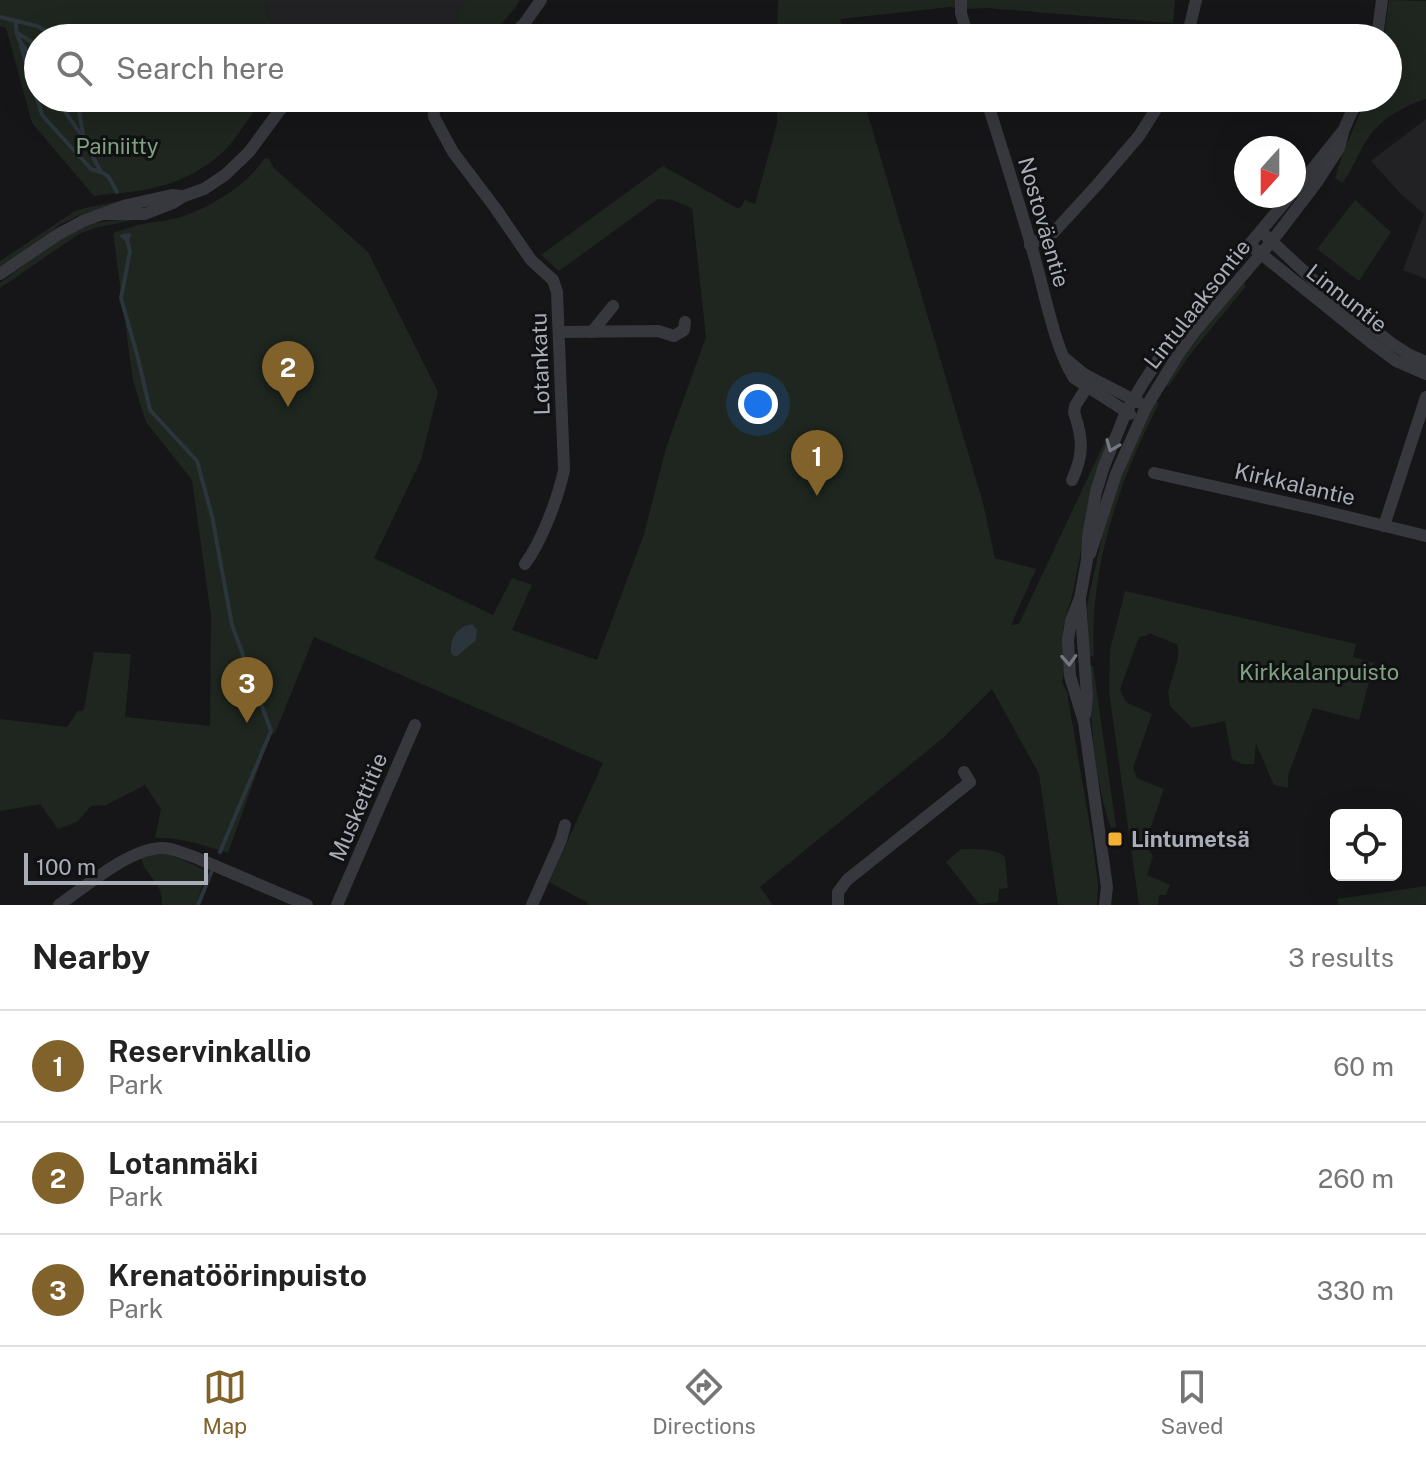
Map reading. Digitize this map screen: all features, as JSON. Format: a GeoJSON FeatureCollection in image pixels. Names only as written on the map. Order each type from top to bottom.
{"type":"FeatureCollection","features":[{"type":"Feature","properties":{"kind":"street"},"geometry":{"type":"LineString","coordinates":[[524,24],[541,0]]}},
{"type":"Feature","properties":{"kind":"street"},"geometry":{"type":"LineString","coordinates":[[1190,24],[1196,0]]}},
{"type":"Feature","properties":{"kind":"street"},"geometry":{"type":"LineString","coordinates":[[1379,24],[1382,0]]}},
{"type":"Feature","properties":{"kind":"street"},"geometry":{"type":"LineString","coordinates":[[0,274],[83,221],[143,201],[172,195],[184,196],[204,189],[225,175],[249,152],[279,112]]}},
{"type":"Feature","properties":{"kind":"street","name":"Lotankatu"},"geometry":{"type":"LineString","coordinates":[[434,112],[453,152],[531,260],[553,280],[557,292],[564,470],[536,547],[525,564]]}},
{"type":"Feature","properties":{"kind":"street","name":"Nostoväentie"},"geometry":{"type":"LineString","coordinates":[[990,112],[1068,369],[1074,378],[1134,399],[1146,407]]}},
{"type":"Feature","properties":{"kind":"street"},"geometry":{"type":"LineString","coordinates":[[1030,245],[1053,233],[1139,136],[1154,112]]}},
{"type":"Feature","properties":{"kind":"street","name":"Lintulaaksontie"},"geometry":{"type":"LineString","coordinates":[[1087,560],[1116,474],[1146,407],[1195,331],[1272,241],[1322,175],[1339,148],[1352,112]]}},
{"type":"Feature","properties":{"kind":"street","name":"Lintulaaksontie"},"geometry":{"type":"LineString","coordinates":[[1306,176],[1344,129]]}},
{"type":"Feature","properties":{"kind":"street","name":"Lintulaaksontie"},"geometry":{"type":"LineString","coordinates":[[1105,905],[1107,887],[1084,722],[1087,696],[1080,598],[1096,492],[1126,412],[1180,327],[1280,208]]}},
{"type":"Feature","properties":{"kind":"street","name":"Linnuntie"},"geometry":{"type":"LineString","coordinates":[[1261,231],[1322,288],[1379,334],[1426,362]]}},
{"type":"Feature","properties":{"kind":"street","name":"Linnuntie"},"geometry":{"type":"LineString","coordinates":[[1250,244],[1396,361],[1426,374]]}},
{"type":"Feature","properties":{"kind":"street"},"geometry":{"type":"LineString","coordinates":[[592,332],[613,306]]}},
{"type":"Feature","properties":{"kind":"street"},"geometry":{"type":"LineString","coordinates":[[559,332],[658,331],[674,336],[684,330],[685,322]]}},
{"type":"Feature","properties":{"kind":"street"},"geometry":{"type":"LineString","coordinates":[[1072,480],[1082,447],[1075,406],[1089,383]]}},
{"type":"Feature","properties":{"kind":"street","name":"Nostoväentie"},"geometry":{"type":"LineString","coordinates":[[1089,383],[1139,420]]}},
{"type":"Feature","properties":{"kind":"street"},"geometry":{"type":"LineString","coordinates":[[1384,526],[1426,397]]}},
{"type":"Feature","properties":{"kind":"street","name":"Kirkkalantie"},"geometry":{"type":"LineString","coordinates":[[1154,473],[1426,536]]}},
{"type":"Feature","properties":{"kind":"street","name":"Muskettitie"},"geometry":{"type":"LineString","coordinates":[[337,905],[415,725]]}},
{"type":"Feature","properties":{"kind":"street"},"geometry":{"type":"LineString","coordinates":[[838,905],[838,892],[847,880],[970,782],[964,772]]}},
{"type":"Feature","properties":{"kind":"street"},"geometry":{"type":"LineString","coordinates":[[532,905],[565,825]]}},
{"type":"Feature","properties":{"kind":"street"},"geometry":{"type":"LineString","coordinates":[[59,905],[133,855],[160,848],[203,860],[307,905]]}},
{"type":"Feature","properties":{"kind":"street","name":"Lintulaaksontie"},"geometry":{"type":"LineString","coordinates":[[1107,887],[1116,905]]}},
{"type":"Feature","properties":{"kind":"shaded area"},"geometry":{"type":"Polygon","coordinates":[[[268,0],[520,0],[499,24],[271,24],[265,5],[268,0]]]}},
{"type":"Feature","properties":{"kind":"shaded area"},"geometry":{"type":"Polygon","coordinates":[[[1426,119],[1426,279],[1403,270],[1424,214],[1371,161],[1426,119]]]}},
{"type":"Feature","properties":{"kind":"shaded area"},"geometry":{"type":"Polygon","coordinates":[[[472,624],[477,630],[476,640],[456,657],[451,653],[453,638],[458,630],[472,624]]]}},
{"type":"Feature","properties":{"kind":"green space","name":"Painiitty"},"geometry":{"type":"Polygon","coordinates":[[[0,0],[268,0],[265,6],[271,24],[24,24],[24,94],[6,28],[0,26],[0,0]]]}},
{"type":"Feature","properties":{"kind":"green space"},"geometry":{"type":"Polygon","coordinates":[[[465,0],[520,0],[499,24],[457,23],[465,0]]]}},
{"type":"Feature","properties":{"kind":"green space"},"geometry":{"type":"Polygon","coordinates":[[[778,0],[1175,0],[1173,23],[950,7],[840,19],[841,24],[777,24],[778,0]]]}},
{"type":"Feature","properties":{"kind":"green space"},"geometry":{"type":"Polygon","coordinates":[[[1389,0],[1426,1],[1426,99],[1402,109],[1402,24],[1386,24],[1389,0]]]}},
{"type":"Feature","properties":{"kind":"green space","name":"Painiitty"},"geometry":{"type":"Polygon","coordinates":[[[29,112],[254,112],[227,148],[199,170],[156,187],[94,196],[32,123],[29,112]]]}},
{"type":"Feature","properties":{"kind":"green space"},"geometry":{"type":"Polygon","coordinates":[[[777,112],[867,112],[983,503],[995,558],[1036,569],[1011,625],[1019,624],[1107,437],[1111,438],[1093,489],[1063,628],[1062,682],[1067,692],[1092,839],[1098,883],[1097,905],[1058,905],[1039,774],[992,689],[943,738],[760,887],[773,905],[588,905],[549,882],[603,763],[314,637],[275,733],[270,736],[228,853],[183,840],[155,838],[161,809],[145,785],[106,805],[91,806],[77,822],[58,829],[40,804],[0,811],[0,719],[67,727],[78,711],[84,709],[94,652],[131,654],[125,717],[210,726],[211,616],[192,480],[146,422],[133,381],[113,233],[176,218],[205,207],[228,194],[265,158],[269,159],[274,168],[368,252],[438,392],[421,460],[374,558],[493,615],[512,578],[532,585],[512,630],[597,660],[644,534],[666,448],[706,337],[692,208],[672,200],[658,199],[559,271],[541,255],[663,166],[737,208],[745,200],[755,204],[777,124],[777,112]]]}},
{"type":"Feature","properties":{"kind":"green space"},"geometry":{"type":"Polygon","coordinates":[[[1361,112],[1396,112],[1368,138],[1342,183],[1335,178],[1361,112]]]}},
{"type":"Feature","properties":{"kind":"green space"},"geometry":{"type":"Polygon","coordinates":[[[135,198],[61,224],[0,268],[0,261],[75,211],[135,198]]]}},
{"type":"Feature","properties":{"kind":"green space"},"geometry":{"type":"Polygon","coordinates":[[[1355,200],[1391,232],[1359,281],[1317,249],[1355,200]]]}},
{"type":"Feature","properties":{"kind":"green space"},"geometry":{"type":"Polygon","coordinates":[[[138,219],[79,234],[0,288],[0,283],[45,250],[82,228],[115,220],[138,219]]]}},
{"type":"Feature","properties":{"kind":"green space"},"geometry":{"type":"Polygon","coordinates":[[[1242,282],[1246,286],[1168,387],[1164,384],[1188,348],[1242,282]]]}},
{"type":"Feature","properties":{"kind":"green space"},"geometry":{"type":"Polygon","coordinates":[[[1154,400],[1159,403],[1131,463],[1110,526],[1096,590],[1094,656],[1089,657],[1087,605],[1105,523],[1128,455],[1154,400]]]}},
{"type":"Feature","properties":{"kind":"green space","name":"Kirkkalanpuisto"},"geometry":{"type":"Polygon","coordinates":[[[1125,591],[1356,644],[1353,657],[1374,663],[1359,720],[1313,708],[1288,776],[1288,788],[1274,785],[1256,744],[1254,764],[1242,764],[1232,759],[1225,721],[1192,728],[1170,706],[1168,692],[1178,658],[1178,645],[1149,633],[1139,637],[1120,689],[1126,702],[1152,714],[1133,768],[1137,778],[1164,789],[1145,844],[1153,856],[1147,875],[1170,885],[1166,895],[1159,895],[1158,905],[1139,905],[1109,691],[1110,650],[1125,591]]]}},
{"type":"Feature","properties":{"kind":"green space"},"geometry":{"type":"Polygon","coordinates":[[[1089,666],[1093,666],[1116,827],[1111,828],[1097,768],[1089,666]]]}},
{"type":"Feature","properties":{"kind":"green space"},"geometry":{"type":"Polygon","coordinates":[[[961,849],[990,851],[1005,857],[1008,888],[999,889],[998,902],[979,904],[946,862],[961,849]]]}},
{"type":"Feature","properties":{"kind":"green space"},"geometry":{"type":"Polygon","coordinates":[[[169,854],[207,871],[196,905],[162,905],[160,889],[141,857],[169,854]]]}},
{"type":"Feature","properties":{"kind":"green space"},"geometry":{"type":"Polygon","coordinates":[[[1426,886],[1426,904],[1421,905],[1339,905],[1337,899],[1426,886]]]}},
{"type":"Feature","properties":{"kind":"waterway"},"geometry":{"type":"LineString","coordinates":[[0,17],[29,24]]}},
{"type":"Feature","properties":{"kind":"waterway"},"geometry":{"type":"LineString","coordinates":[[16,21],[24,47]]}},
{"type":"Feature","properties":{"kind":"waterway"},"geometry":{"type":"LineString","coordinates":[[16,32],[24,37]]}},
{"type":"Feature","properties":{"kind":"waterway"},"geometry":{"type":"LineString","coordinates":[[21,46],[24,56]]}},
{"type":"Feature","properties":{"kind":"waterway"},"geometry":{"type":"LineString","coordinates":[[41,112],[91,169],[101,172]]}},
{"type":"Feature","properties":{"kind":"waterway"},"geometry":{"type":"LineString","coordinates":[[65,112],[83,138]]}},
{"type":"Feature","properties":{"kind":"waterway"},"geometry":{"type":"LineString","coordinates":[[79,112],[84,140],[101,172],[108,176],[117,192]]}},
{"type":"Feature","properties":{"kind":"waterway"},"geometry":{"type":"LineString","coordinates":[[126,235],[130,251],[121,298],[150,410],[197,461],[212,516],[232,625],[271,731],[220,852]]}},
{"type":"Feature","properties":{"kind":"waterway"},"geometry":{"type":"LineString","coordinates":[[122,236],[127,240],[129,235]]}},
{"type":"Feature","properties":{"kind":"waterway"},"geometry":{"type":"LineString","coordinates":[[198,905],[213,868]]}},
{"type":"Feature","properties":{"kind":"place","name":"Lotanmäki"},"geometry":{"type":"Point","coordinates":[288,407]}},
{"type":"Feature","properties":{"kind":"place","name":"Reservinkallio"},"geometry":{"type":"Point","coordinates":[817,496]}},
{"type":"Feature","properties":{"kind":"place","name":"Krenatöörinpuisto"},"geometry":{"type":"Point","coordinates":[247,723]}},
{"type":"Feature","properties":{"kind":"place","name":"Lintumetsä"},"geometry":{"type":"Point","coordinates":[1115,839]}}]}
